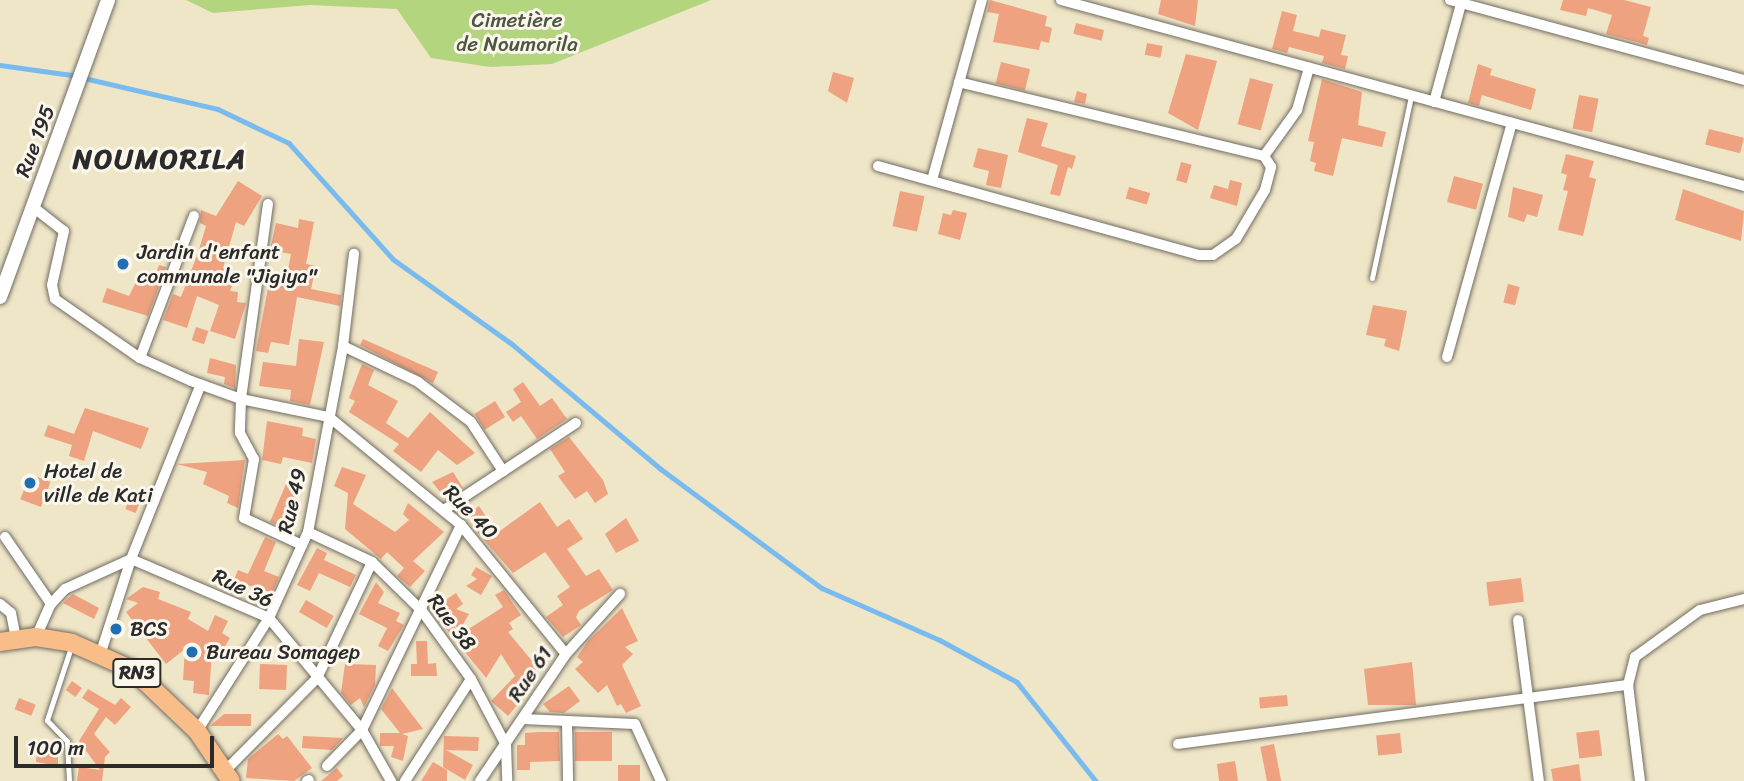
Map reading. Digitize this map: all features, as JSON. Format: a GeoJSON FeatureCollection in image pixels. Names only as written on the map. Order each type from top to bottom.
{"type":"FeatureCollection","features":[{"type":"Feature","properties":{"kind":"highway","name":"RN3"},"geometry":{"type":"LineString","coordinates":[[8,640],[36,637],[72,643],[101,652],[133,670],[197,731],[228,776]]}},
{"type":"Feature","properties":{"kind":"street","name":"Rue 195"},"geometry":{"type":"LineString","coordinates":[[0,296],[108,0]]}},
{"type":"Feature","properties":{"kind":"street"},"geometry":{"type":"LineString","coordinates":[[932,180],[982,0]]}},
{"type":"Feature","properties":{"kind":"street"},"geometry":{"type":"LineString","coordinates":[[1061,0],[1105,6],[1309,68],[1744,186]]}},
{"type":"Feature","properties":{"kind":"street"},"geometry":{"type":"LineString","coordinates":[[1434,102],[1458,1],[1744,80]]}},
{"type":"Feature","properties":{"kind":"street"},"geometry":{"type":"LineString","coordinates":[[1265,156],[1297,110],[1309,68]]}},
{"type":"Feature","properties":{"kind":"street"},"geometry":{"type":"LineString","coordinates":[[878,166],[1199,256],[1213,255],[1236,239],[1265,190],[1271,167],[1265,156],[959,82]]}},
{"type":"Feature","properties":{"kind":"street"},"geometry":{"type":"LineString","coordinates":[[1447,357],[1512,123]]}},
{"type":"Feature","properties":{"kind":"street"},"geometry":{"type":"LineString","coordinates":[[268,204],[241,400],[240,433],[254,459],[244,518],[302,545]]}},
{"type":"Feature","properties":{"kind":"street"},"geometry":{"type":"LineString","coordinates":[[33,207],[64,231],[52,285],[55,299],[140,358],[241,400],[330,417]]}},
{"type":"Feature","properties":{"kind":"street"},"geometry":{"type":"LineString","coordinates":[[140,358],[194,216]]}},
{"type":"Feature","properties":{"kind":"street","name":"Rue 49"},"geometry":{"type":"LineString","coordinates":[[197,731],[269,618],[308,531],[343,346],[354,254]]}},
{"type":"Feature","properties":{"kind":"street"},"geometry":{"type":"LineString","coordinates":[[343,346],[418,382],[471,422],[503,471]]}},
{"type":"Feature","properties":{"kind":"street"},"geometry":{"type":"LineString","coordinates":[[101,652],[131,559],[201,384]]}},
{"type":"Feature","properties":{"kind":"street","name":"Rue 40"},"geometry":{"type":"LineString","coordinates":[[330,417],[461,525],[566,654]]}},
{"type":"Feature","properties":{"kind":"street"},"geometry":{"type":"LineString","coordinates":[[444,510],[576,423]]}},
{"type":"Feature","properties":{"kind":"street"},"geometry":{"type":"LineString","coordinates":[[327,766],[362,730],[422,611],[461,525]]}},
{"type":"Feature","properties":{"kind":"street","name":"Rue 38"},"geometry":{"type":"LineString","coordinates":[[308,531],[373,562],[422,611],[471,680],[506,745],[506,781]]}},
{"type":"Feature","properties":{"kind":"street"},"geometry":{"type":"LineString","coordinates":[[5,537],[51,604]]}},
{"type":"Feature","properties":{"kind":"street"},"geometry":{"type":"LineString","coordinates":[[36,637],[51,604],[79,579],[131,559]]}},
{"type":"Feature","properties":{"kind":"street","name":"Rue 36"},"geometry":{"type":"LineString","coordinates":[[131,559],[269,618],[362,730],[391,781]]}},
{"type":"Feature","properties":{"kind":"street"},"geometry":{"type":"LineString","coordinates":[[228,776],[317,678],[373,562]]}},
{"type":"Feature","properties":{"kind":"street","name":"Rue 61"},"geometry":{"type":"LineString","coordinates":[[480,781],[566,654],[620,594]]}},
{"type":"Feature","properties":{"kind":"street"},"geometry":{"type":"LineString","coordinates":[[1640,781],[1628,685],[1635,657],[1700,610],[1744,599]]}},
{"type":"Feature","properties":{"kind":"street"},"geometry":{"type":"LineString","coordinates":[[0,604],[11,613],[8,640]]}},
{"type":"Feature","properties":{"kind":"street"},"geometry":{"type":"LineString","coordinates":[[1518,620],[1539,781]]}},
{"type":"Feature","properties":{"kind":"street"},"geometry":{"type":"LineString","coordinates":[[405,781],[471,680]]}},
{"type":"Feature","properties":{"kind":"street"},"geometry":{"type":"LineString","coordinates":[[1178,744],[1628,685]]}},
{"type":"Feature","properties":{"kind":"street"},"geometry":{"type":"LineString","coordinates":[[523,719],[635,724],[661,781]]}},
{"type":"Feature","properties":{"kind":"street"},"geometry":{"type":"LineString","coordinates":[[566,721],[568,781]]}},
{"type":"Feature","properties":{"kind":"lane"},"geometry":{"type":"LineString","coordinates":[[1372,278],[1411,95]]}},
{"type":"Feature","properties":{"kind":"lane"},"geometry":{"type":"LineString","coordinates":[[69,781],[71,751],[47,720],[72,643]]}},
{"type":"Feature","properties":{"kind":"green space","name":"Cimetière de Noumorila"},"geometry":{"type":"Polygon","coordinates":[[[186,0],[711,0],[552,64],[490,67],[431,58],[397,9],[310,5],[213,13],[186,0]]]}},
{"type":"Feature","properties":{"kind":"building"},"geometry":{"type":"Polygon","coordinates":[[[990,0],[1047,16],[1045,26],[1052,28],[1049,43],[1041,41],[1039,50],[993,42],[999,14],[987,12],[990,0]]]}},
{"type":"Feature","properties":{"kind":"building"},"geometry":{"type":"Polygon","coordinates":[[[1161,0],[1198,0],[1195,26],[1158,14],[1161,0]]]}},
{"type":"Feature","properties":{"kind":"building"},"geometry":{"type":"Polygon","coordinates":[[[1563,0],[1624,0],[1651,7],[1643,36],[1649,38],[1647,45],[1606,34],[1612,15],[1588,8],[1586,16],[1560,10],[1563,0]]]}},
{"type":"Feature","properties":{"kind":"building"},"geometry":{"type":"Polygon","coordinates":[[[1282,11],[1297,15],[1293,31],[1319,37],[1321,29],[1346,35],[1341,55],[1348,56],[1345,69],[1322,63],[1324,56],[1289,47],[1287,53],[1272,49],[1282,11]]]}},
{"type":"Feature","properties":{"kind":"building"},"geometry":{"type":"Polygon","coordinates":[[[1076,23],[1104,30],[1101,41],[1073,34],[1076,23]]]}},
{"type":"Feature","properties":{"kind":"building"},"geometry":{"type":"Polygon","coordinates":[[[1147,43],[1163,46],[1160,58],[1145,55],[1147,43]]]}},
{"type":"Feature","properties":{"kind":"building"},"geometry":{"type":"Polygon","coordinates":[[[1186,54],[1217,61],[1198,130],[1168,113],[1186,54]]]}},
{"type":"Feature","properties":{"kind":"building"},"geometry":{"type":"Polygon","coordinates":[[[1001,62],[1030,69],[1025,91],[996,83],[1001,62]]]}},
{"type":"Feature","properties":{"kind":"building"},"geometry":{"type":"Polygon","coordinates":[[[1478,64],[1492,69],[1490,75],[1536,89],[1531,110],[1482,95],[1479,106],[1468,103],[1478,64]]]}},
{"type":"Feature","properties":{"kind":"building"},"geometry":{"type":"Polygon","coordinates":[[[833,72],[854,78],[847,103],[828,91],[833,72]]]}},
{"type":"Feature","properties":{"kind":"building"},"geometry":{"type":"Polygon","coordinates":[[[1250,78],[1273,84],[1261,131],[1238,124],[1250,78]]]}},
{"type":"Feature","properties":{"kind":"building"},"geometry":{"type":"Polygon","coordinates":[[[1322,79],[1362,92],[1358,125],[1386,132],[1382,147],[1342,138],[1333,176],[1314,171],[1316,163],[1310,161],[1314,142],[1308,141],[1322,79]]]}},
{"type":"Feature","properties":{"kind":"building"},"geometry":{"type":"Polygon","coordinates":[[[1077,91],[1087,94],[1085,104],[1074,102],[1077,91]]]}},
{"type":"Feature","properties":{"kind":"building"},"geometry":{"type":"Polygon","coordinates":[[[1579,95],[1599,99],[1592,132],[1573,128],[1579,95]]]}},
{"type":"Feature","properties":{"kind":"building"},"geometry":{"type":"Polygon","coordinates":[[[1027,118],[1048,123],[1041,146],[1076,156],[1072,169],[1068,167],[1060,196],[1050,194],[1058,165],[1018,152],[1027,118]]]}},
{"type":"Feature","properties":{"kind":"building"},"geometry":{"type":"Polygon","coordinates":[[[1709,129],[1744,138],[1740,153],[1705,145],[1709,129]]]}},
{"type":"Feature","properties":{"kind":"building"},"geometry":{"type":"Polygon","coordinates":[[[978,148],[1008,155],[1001,188],[986,185],[989,171],[973,167],[978,148]]]}},
{"type":"Feature","properties":{"kind":"building"},"geometry":{"type":"Polygon","coordinates":[[[1566,154],[1594,161],[1589,177],[1596,179],[1583,236],[1558,230],[1568,191],[1563,190],[1567,175],[1561,173],[1566,154]]]}},
{"type":"Feature","properties":{"kind":"building"},"geometry":{"type":"Polygon","coordinates":[[[1181,162],[1192,165],[1187,183],[1176,180],[1181,162]]]}},
{"type":"Feature","properties":{"kind":"building"},"geometry":{"type":"Polygon","coordinates":[[[1454,176],[1483,184],[1476,210],[1447,202],[1454,176]]]}},
{"type":"Feature","properties":{"kind":"building"},"geometry":{"type":"Polygon","coordinates":[[[1230,180],[1242,183],[1237,206],[1210,198],[1214,185],[1228,189],[1230,180]]]}},
{"type":"Feature","properties":{"kind":"building"},"geometry":{"type":"Polygon","coordinates":[[[238,181],[262,196],[244,226],[236,222],[223,268],[237,274],[230,291],[238,292],[237,302],[246,303],[235,339],[210,331],[219,305],[197,296],[187,328],[163,320],[173,294],[181,297],[198,253],[206,226],[200,223],[201,210],[216,216],[238,181]]]}},
{"type":"Feature","properties":{"kind":"building"},"geometry":{"type":"Polygon","coordinates":[[[1129,187],[1150,193],[1147,205],[1126,199],[1129,187]]]}},
{"type":"Feature","properties":{"kind":"building"},"geometry":{"type":"Polygon","coordinates":[[[1513,187],[1543,195],[1537,217],[1527,214],[1524,222],[1508,217],[1513,187]]]}},
{"type":"Feature","properties":{"kind":"building"},"geometry":{"type":"Polygon","coordinates":[[[1683,189],[1744,211],[1741,241],[1675,220],[1683,189]]]}},
{"type":"Feature","properties":{"kind":"building"},"geometry":{"type":"Polygon","coordinates":[[[900,191],[924,196],[917,231],[893,226],[900,191]]]}},
{"type":"Feature","properties":{"kind":"building"},"geometry":{"type":"Polygon","coordinates":[[[953,210],[967,213],[960,240],[938,234],[943,213],[951,215],[953,210]]]}},
{"type":"Feature","properties":{"kind":"building"},"geometry":{"type":"Polygon","coordinates":[[[299,219],[314,222],[306,264],[316,266],[311,289],[341,295],[340,306],[297,297],[289,345],[271,342],[268,353],[256,351],[269,283],[285,286],[291,254],[270,250],[276,223],[298,228],[299,219]]]}},
{"type":"Feature","properties":{"kind":"building"},"geometry":{"type":"Polygon","coordinates":[[[159,265],[166,267],[148,316],[102,302],[107,288],[129,296],[137,280],[152,285],[159,265]]]}},
{"type":"Feature","properties":{"kind":"building"},"geometry":{"type":"Polygon","coordinates":[[[1508,284],[1520,287],[1515,305],[1503,302],[1508,284]]]}},
{"type":"Feature","properties":{"kind":"building"},"geometry":{"type":"Polygon","coordinates":[[[1373,305],[1407,311],[1399,351],[1384,346],[1386,339],[1366,335],[1373,305]]]}},
{"type":"Feature","properties":{"kind":"building"},"geometry":{"type":"Polygon","coordinates":[[[196,327],[208,331],[204,344],[192,340],[196,327]]]}},
{"type":"Feature","properties":{"kind":"building"},"geometry":{"type":"Polygon","coordinates":[[[299,339],[324,342],[310,405],[290,401],[291,390],[259,386],[263,362],[296,366],[299,339]]]}},
{"type":"Feature","properties":{"kind":"building"},"geometry":{"type":"Polygon","coordinates":[[[363,339],[438,372],[433,383],[360,345],[363,339]]]}},
{"type":"Feature","properties":{"kind":"building"},"geometry":{"type":"Polygon","coordinates":[[[210,358],[236,365],[235,388],[224,384],[225,377],[207,373],[210,358]]]}},
{"type":"Feature","properties":{"kind":"building"},"geometry":{"type":"Polygon","coordinates":[[[362,364],[374,370],[368,385],[398,401],[386,423],[408,438],[430,412],[475,453],[457,465],[438,450],[421,472],[393,451],[399,444],[349,412],[355,401],[349,398],[362,364]]]}},
{"type":"Feature","properties":{"kind":"building"},"geometry":{"type":"Polygon","coordinates":[[[523,382],[540,406],[552,398],[567,419],[537,439],[521,416],[513,422],[506,412],[521,402],[513,389],[523,382]]]}},
{"type":"Feature","properties":{"kind":"building"},"geometry":{"type":"Polygon","coordinates":[[[495,401],[505,417],[485,430],[475,414],[495,401]]]}},
{"type":"Feature","properties":{"kind":"building"},"geometry":{"type":"Polygon","coordinates":[[[85,408],[149,428],[141,449],[93,431],[84,461],[69,456],[72,445],[44,436],[48,425],[74,434],[85,408]]]}},
{"type":"Feature","properties":{"kind":"building"},"geometry":{"type":"Polygon","coordinates":[[[267,421],[303,428],[302,436],[316,439],[312,463],[283,457],[281,464],[262,460],[267,421]]]}},
{"type":"Feature","properties":{"kind":"building"},"geometry":{"type":"Polygon","coordinates":[[[569,437],[603,480],[608,494],[595,503],[587,491],[575,499],[558,476],[565,472],[550,449],[569,437]]]}},
{"type":"Feature","properties":{"kind":"building"},"geometry":{"type":"Polygon","coordinates":[[[245,460],[238,508],[227,503],[229,496],[203,484],[207,472],[177,464],[245,460]]]}},
{"type":"Feature","properties":{"kind":"building"},"geometry":{"type":"Polygon","coordinates":[[[342,467],[366,475],[353,504],[395,532],[409,520],[403,514],[408,503],[444,532],[413,561],[425,571],[410,587],[397,576],[404,568],[387,552],[381,559],[345,529],[348,493],[334,486],[342,467]]]}},
{"type":"Feature","properties":{"kind":"building"},"geometry":{"type":"Polygon","coordinates":[[[453,472],[463,488],[446,499],[432,482],[453,472]]]}},
{"type":"Feature","properties":{"kind":"building"},"geometry":{"type":"Polygon","coordinates":[[[30,474],[51,482],[41,507],[20,499],[30,474]]]}},
{"type":"Feature","properties":{"kind":"building"},"geometry":{"type":"Polygon","coordinates":[[[286,484],[298,489],[282,527],[270,522],[286,484]]]}},
{"type":"Feature","properties":{"kind":"building"},"geometry":{"type":"Polygon","coordinates":[[[131,495],[141,499],[136,513],[125,509],[131,495]]]}},
{"type":"Feature","properties":{"kind":"building"},"geometry":{"type":"Polygon","coordinates":[[[540,502],[557,527],[569,519],[583,539],[567,549],[586,576],[599,569],[613,590],[579,611],[576,617],[581,625],[563,637],[546,617],[563,605],[557,596],[570,587],[545,552],[513,573],[477,532],[480,529],[469,513],[479,506],[497,533],[540,502]]]}},
{"type":"Feature","properties":{"kind":"building"},"geometry":{"type":"Polygon","coordinates":[[[626,518],[639,541],[616,553],[605,534],[626,518]]]}},
{"type":"Feature","properties":{"kind":"building"},"geometry":{"type":"Polygon","coordinates":[[[265,537],[276,542],[264,571],[279,577],[272,593],[244,584],[239,596],[229,592],[238,570],[248,574],[265,537]]]}},
{"type":"Feature","properties":{"kind":"building"},"geometry":{"type":"Polygon","coordinates":[[[317,548],[327,553],[324,560],[356,575],[350,587],[319,573],[310,591],[297,585],[317,548]]]}},
{"type":"Feature","properties":{"kind":"building"},"geometry":{"type":"Polygon","coordinates":[[[476,567],[492,576],[481,595],[466,586],[477,579],[471,575],[476,567]]]}},
{"type":"Feature","properties":{"kind":"building"},"geometry":{"type":"Polygon","coordinates":[[[1521,578],[1524,602],[1489,606],[1486,582],[1521,578]]]}},
{"type":"Feature","properties":{"kind":"building"},"geometry":{"type":"Polygon","coordinates":[[[376,582],[384,592],[378,603],[400,613],[396,621],[404,625],[388,651],[378,646],[387,628],[359,614],[376,582]]]}},
{"type":"Feature","properties":{"kind":"building"},"geometry":{"type":"Polygon","coordinates":[[[143,587],[160,592],[158,599],[191,612],[188,619],[208,631],[215,615],[228,621],[222,633],[230,638],[219,656],[212,652],[209,695],[193,693],[194,681],[183,680],[185,649],[166,664],[126,612],[138,603],[126,599],[143,587]]]}},
{"type":"Feature","properties":{"kind":"building"},"geometry":{"type":"Polygon","coordinates":[[[504,590],[521,615],[509,623],[513,629],[508,632],[538,668],[521,679],[532,687],[508,716],[491,701],[515,676],[501,654],[486,678],[431,610],[456,593],[463,604],[456,609],[469,614],[456,637],[503,607],[495,595],[504,590]]]}},
{"type":"Feature","properties":{"kind":"building"},"geometry":{"type":"Polygon","coordinates":[[[73,594],[99,608],[94,619],[63,603],[73,594]]]}},
{"type":"Feature","properties":{"kind":"building"},"geometry":{"type":"Polygon","coordinates":[[[306,600],[334,616],[327,628],[299,612],[306,600]]]}},
{"type":"Feature","properties":{"kind":"building"},"geometry":{"type":"Polygon","coordinates":[[[622,608],[638,641],[625,647],[633,654],[622,665],[641,706],[626,713],[621,704],[617,706],[607,685],[598,693],[575,669],[583,662],[577,657],[588,641],[622,608]]]}},
{"type":"Feature","properties":{"kind":"building"},"geometry":{"type":"Polygon","coordinates":[[[416,641],[427,641],[428,664],[436,663],[437,676],[411,676],[411,664],[417,664],[416,641]]]}},
{"type":"Feature","properties":{"kind":"building"},"geometry":{"type":"Polygon","coordinates":[[[1412,662],[1416,705],[1368,705],[1364,669],[1412,662]]]}},
{"type":"Feature","properties":{"kind":"building"},"geometry":{"type":"Polygon","coordinates":[[[260,664],[287,665],[286,690],[259,689],[260,664]]]}},
{"type":"Feature","properties":{"kind":"building"},"geometry":{"type":"Polygon","coordinates":[[[345,664],[376,665],[375,685],[364,707],[360,698],[351,705],[341,693],[345,664]]]}},
{"type":"Feature","properties":{"kind":"building"},"geometry":{"type":"Polygon","coordinates":[[[72,681],[82,688],[76,697],[66,690],[72,681]]]}},
{"type":"Feature","properties":{"kind":"building"},"geometry":{"type":"Polygon","coordinates":[[[569,686],[580,701],[564,713],[550,712],[543,704],[569,686]]]}},
{"type":"Feature","properties":{"kind":"building"},"geometry":{"type":"Polygon","coordinates":[[[392,688],[423,729],[402,734],[408,736],[403,761],[391,757],[394,746],[380,746],[380,733],[400,733],[381,709],[392,688]]]}},
{"type":"Feature","properties":{"kind":"building"},"geometry":{"type":"Polygon","coordinates":[[[88,689],[115,705],[121,698],[131,707],[115,725],[106,717],[94,734],[110,752],[105,757],[102,781],[77,781],[79,767],[100,770],[79,741],[99,709],[82,698],[88,689]]]}},
{"type":"Feature","properties":{"kind":"building"},"geometry":{"type":"Polygon","coordinates":[[[1287,695],[1288,706],[1260,708],[1259,697],[1287,695]]]}},
{"type":"Feature","properties":{"kind":"building"},"geometry":{"type":"Polygon","coordinates":[[[19,698],[36,705],[31,716],[15,709],[19,698]]]}},
{"type":"Feature","properties":{"kind":"building"},"geometry":{"type":"Polygon","coordinates":[[[224,714],[251,714],[251,726],[210,726],[224,714]]]}},
{"type":"Feature","properties":{"kind":"building"},"geometry":{"type":"Polygon","coordinates":[[[1599,730],[1602,756],[1579,759],[1576,733],[1599,730]]]}},
{"type":"Feature","properties":{"kind":"building"},"geometry":{"type":"Polygon","coordinates":[[[559,732],[560,761],[530,762],[530,770],[517,770],[517,745],[525,745],[525,733],[559,732]]]}},
{"type":"Feature","properties":{"kind":"building"},"geometry":{"type":"Polygon","coordinates":[[[575,732],[612,732],[612,761],[575,761],[575,732]]]}},
{"type":"Feature","properties":{"kind":"building"},"geometry":{"type":"Polygon","coordinates":[[[1400,733],[1402,753],[1378,755],[1376,736],[1400,733]]]}},
{"type":"Feature","properties":{"kind":"building"},"geometry":{"type":"Polygon","coordinates":[[[278,734],[283,739],[287,736],[312,768],[294,781],[246,778],[248,759],[278,734]]]}},
{"type":"Feature","properties":{"kind":"building"},"geometry":{"type":"Polygon","coordinates":[[[303,736],[343,738],[332,750],[302,748],[303,736]]]}},
{"type":"Feature","properties":{"kind":"building"},"geometry":{"type":"Polygon","coordinates":[[[444,736],[479,737],[478,751],[446,750],[473,765],[465,780],[443,767],[444,736]]]}},
{"type":"Feature","properties":{"kind":"building"},"geometry":{"type":"Polygon","coordinates":[[[1274,744],[1281,781],[1267,781],[1260,747],[1274,744]]]}},
{"type":"Feature","properties":{"kind":"building"},"geometry":{"type":"Polygon","coordinates":[[[37,751],[58,752],[58,766],[36,762],[37,751]]]}},
{"type":"Feature","properties":{"kind":"building"},"geometry":{"type":"Polygon","coordinates":[[[1235,761],[1238,781],[1219,781],[1217,764],[1235,761]]]}},
{"type":"Feature","properties":{"kind":"building"},"geometry":{"type":"Polygon","coordinates":[[[433,762],[447,770],[447,781],[421,781],[433,762]]]}},
{"type":"Feature","properties":{"kind":"building"},"geometry":{"type":"Polygon","coordinates":[[[1579,764],[1581,781],[1553,781],[1551,769],[1579,764]]]}},
{"type":"Feature","properties":{"kind":"building"},"geometry":{"type":"Polygon","coordinates":[[[618,765],[640,765],[640,781],[618,781],[618,765]]]}},
{"type":"Feature","properties":{"kind":"building"},"geometry":{"type":"Polygon","coordinates":[[[337,768],[343,776],[337,781],[321,781],[337,768]]]}},
{"type":"Feature","properties":{"kind":"waterway"},"geometry":{"type":"LineString","coordinates":[[0,65],[71,75],[218,109],[289,143],[393,259],[512,344],[661,469],[822,588],[940,640],[1017,682],[1096,781]]}},
{"type":"Feature","properties":{"kind":"place","name":"Jardin d'enfant communale \"Jigiya\""},"geometry":{"type":"Point","coordinates":[123,264]}},
{"type":"Feature","properties":{"kind":"place","name":"Hotel de ville de Kati"},"geometry":{"type":"Point","coordinates":[30,483]}},
{"type":"Feature","properties":{"kind":"place","name":"BCS"},"geometry":{"type":"Point","coordinates":[116,629]}},
{"type":"Feature","properties":{"kind":"place","name":"Bureau Somagep"},"geometry":{"type":"Point","coordinates":[192,652]}},
{"type":"Feature","properties":{"kind":"district","name":"NOUMORILA"},"geometry":{"type":"Point","coordinates":[160,159]}}]}
